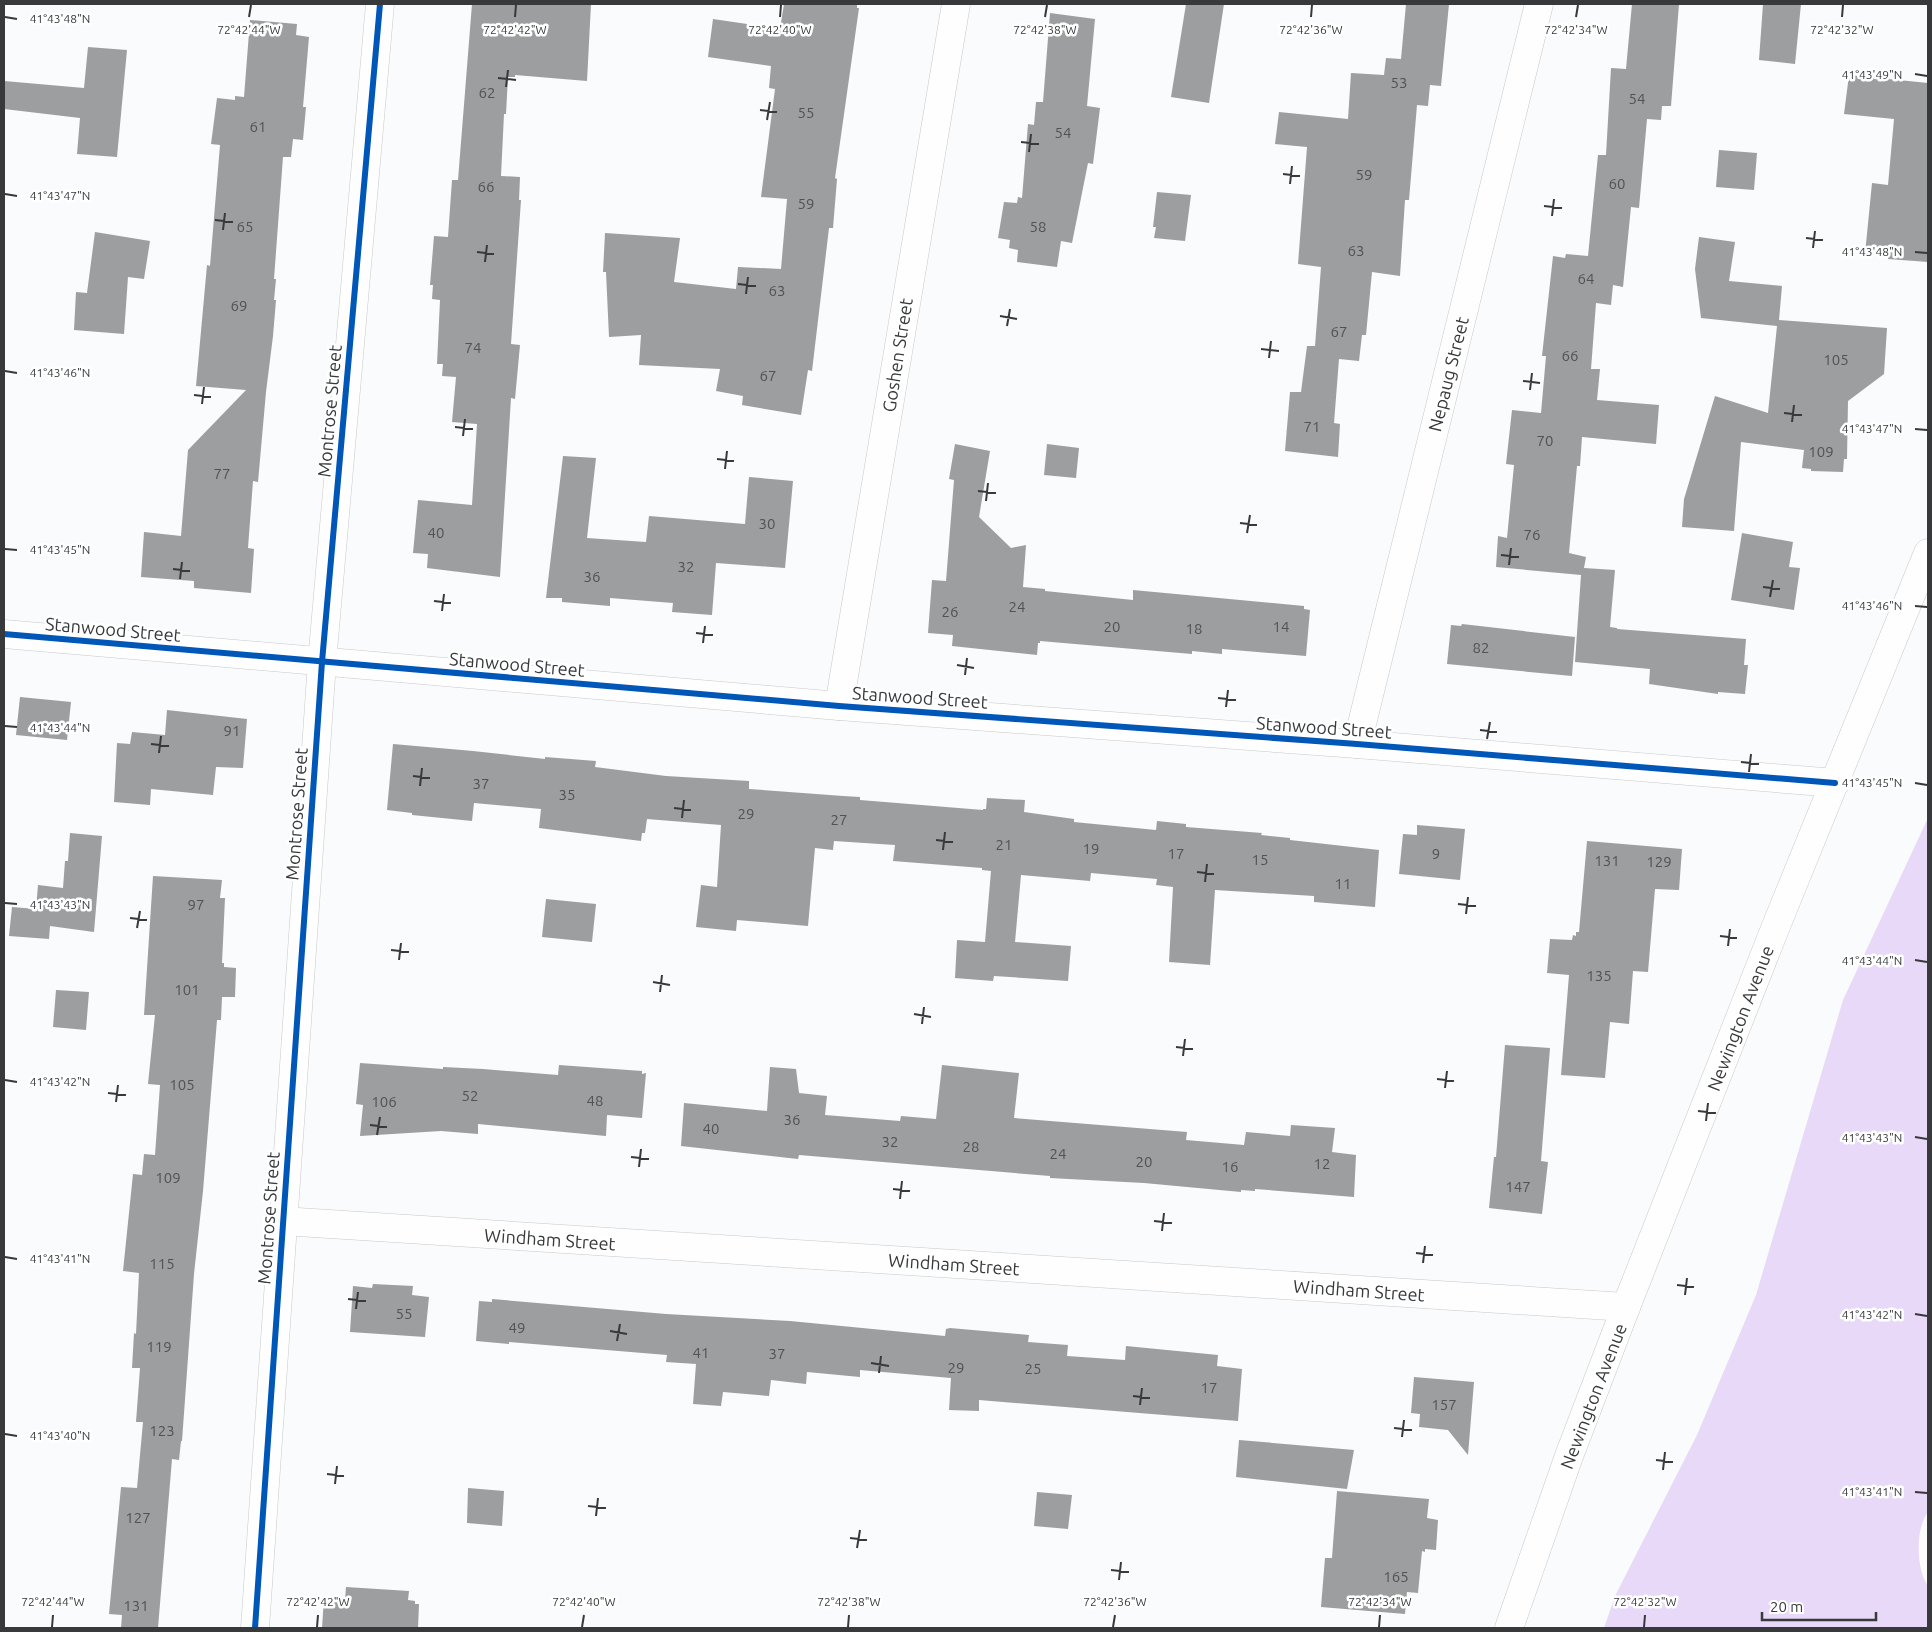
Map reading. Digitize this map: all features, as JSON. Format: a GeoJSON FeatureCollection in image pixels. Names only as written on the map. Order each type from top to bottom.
{"type":"FeatureCollection","features":[{"type":"Feature","properties":{"kind":"street","name":"Montrose Street"},"geometry":{"type":"LineString","coordinates":[[255,1628],[322,662],[380,4]]}},
{"type":"Feature","properties":{"kind":"street","name":"Goshen Street"},"geometry":{"type":"LineString","coordinates":[[839,706],[956,4]]}},
{"type":"Feature","properties":{"kind":"street","name":"Nepaug Street"},"geometry":{"type":"LineString","coordinates":[[1357,744],[1539,4]]}},
{"type":"Feature","properties":{"kind":"street","name":"Newington Avenue"},"geometry":{"type":"LineString","coordinates":[[1509,1628],[1569,1456],[1626,1307],[1776,926],[1928,553]]}},
{"type":"Feature","properties":{"kind":"street","name":"Stanwood Street"},"geometry":{"type":"LineString","coordinates":[[4,634],[839,706],[1357,744],[1835,783]]}},
{"type":"Feature","properties":{"kind":"street","name":"Windham Street"},"geometry":{"type":"LineString","coordinates":[[282,1221],[1626,1307]]}},
{"type":"Feature","properties":{"kind":"shaded area"},"geometry":{"type":"Polygon","coordinates":[[[1928,818],[1928,1512],[1919,1538],[1919,1560],[1928,1586],[1928,1628],[1604,1628],[1615,1596],[1697,1435],[1756,1295],[1843,1000],[1928,818]]]}},
{"type":"Feature","properties":{"kind":"building"},"geometry":{"type":"Polygon","coordinates":[[[472,4],[591,4],[587,81],[515,75],[515,77],[508,77],[501,176],[520,177],[519,200],[521,200],[511,344],[520,345],[515,399],[511,398],[500,577],[427,568],[428,554],[413,553],[418,500],[472,505],[477,424],[452,422],[456,377],[442,376],[443,364],[437,364],[440,300],[432,299],[433,285],[430,285],[434,236],[448,237],[452,180],[458,180],[472,4]]]}},
{"type":"Feature","properties":{"kind":"building"},"geometry":{"type":"Polygon","coordinates":[[[784,4],[857,4],[857,8],[859,8],[835,178],[837,179],[833,228],[829,228],[812,371],[808,370],[801,415],[742,405],[743,396],[716,391],[720,369],[639,365],[641,335],[609,337],[606,272],[603,272],[605,233],[680,238],[674,282],[736,289],[738,267],[781,269],[787,199],[761,197],[775,89],[769,88],[771,66],[708,57],[713,19],[780,29],[784,4]]]}},
{"type":"Feature","properties":{"kind":"building"},"geometry":{"type":"Polygon","coordinates":[[[1186,4],[1224,4],[1209,103],[1171,97],[1186,4]]]}},
{"type":"Feature","properties":{"kind":"building"},"geometry":{"type":"Polygon","coordinates":[[[1406,4],[1449,4],[1441,86],[1430,85],[1428,106],[1417,105],[1409,200],[1405,200],[1400,276],[1372,272],[1366,335],[1362,335],[1359,361],[1339,359],[1334,423],[1340,424],[1338,457],[1285,451],[1290,392],[1301,392],[1307,346],[1315,346],[1321,267],[1298,264],[1307,147],[1275,144],[1279,112],[1348,119],[1351,73],[1384,75],[1386,58],[1401,59],[1406,4]]]}},
{"type":"Feature","properties":{"kind":"building"},"geometry":{"type":"Polygon","coordinates":[[[1632,4],[1679,4],[1671,106],[1662,106],[1661,120],[1647,119],[1639,208],[1631,207],[1623,287],[1613,285],[1611,305],[1596,303],[1591,369],[1600,369],[1597,400],[1659,405],[1656,444],[1582,437],[1580,466],[1577,466],[1569,553],[1586,557],[1584,568],[1615,570],[1610,627],[1746,639],[1744,665],[1748,665],[1745,694],[1718,692],[1718,694],[1649,684],[1650,669],[1575,662],[1581,575],[1496,567],[1498,536],[1507,538],[1514,465],[1506,464],[1512,410],[1541,413],[1546,356],[1542,356],[1553,256],[1565,258],[1566,254],[1588,256],[1598,155],[1606,155],[1611,68],[1626,69],[1632,4]]]}},
{"type":"Feature","properties":{"kind":"building"},"geometry":{"type":"Polygon","coordinates":[[[1763,4],[1801,4],[1795,64],[1759,60],[1763,4]]]}},
{"type":"Feature","properties":{"kind":"building"},"geometry":{"type":"Polygon","coordinates":[[[1050,13],[1095,19],[1087,106],[1100,108],[1093,164],[1088,163],[1072,243],[1061,241],[1057,267],[1017,262],[1018,250],[1009,248],[1010,240],[998,238],[1004,202],[1017,203],[1018,197],[1022,198],[1028,124],[1034,125],[1036,102],[1043,102],[1050,13]]]}},
{"type":"Feature","properties":{"kind":"building"},"geometry":{"type":"Polygon","coordinates":[[[250,20],[297,24],[296,35],[309,37],[303,107],[306,107],[303,140],[293,139],[291,157],[283,157],[274,279],[276,279],[274,300],[276,300],[273,336],[258,482],[253,481],[248,548],[254,549],[251,593],[194,588],[194,581],[141,577],[144,532],[181,536],[188,450],[246,390],[196,386],[207,265],[210,266],[220,145],[211,144],[217,98],[235,100],[235,96],[244,97],[250,20]]]}},
{"type":"Feature","properties":{"kind":"building"},"geometry":{"type":"Polygon","coordinates":[[[88,47],[127,50],[117,157],[77,154],[80,118],[4,109],[4,81],[84,88],[88,47]]]}},
{"type":"Feature","properties":{"kind":"building"},"geometry":{"type":"Polygon","coordinates":[[[1849,75],[1928,83],[1928,262],[1888,259],[1888,255],[1865,254],[1872,183],[1888,185],[1894,119],[1844,114],[1849,75]]]}},
{"type":"Feature","properties":{"kind":"building"},"geometry":{"type":"Polygon","coordinates":[[[1719,150],[1757,153],[1754,190],[1716,187],[1719,150]]]}},
{"type":"Feature","properties":{"kind":"building"},"geometry":{"type":"Polygon","coordinates":[[[1157,192],[1191,195],[1185,241],[1154,238],[1156,227],[1153,227],[1157,192]]]}},
{"type":"Feature","properties":{"kind":"building"},"geometry":{"type":"Polygon","coordinates":[[[95,232],[150,241],[144,279],[128,277],[124,334],[74,330],[76,292],[87,293],[95,232]]]}},
{"type":"Feature","properties":{"kind":"building"},"geometry":{"type":"Polygon","coordinates":[[[1699,237],[1735,242],[1729,281],[1782,286],[1779,320],[1887,328],[1884,374],[1848,401],[1847,459],[1844,459],[1843,472],[1811,471],[1811,469],[1802,468],[1804,450],[1741,442],[1734,531],[1682,527],[1684,499],[1715,396],[1768,413],[1777,326],[1701,318],[1695,269],[1699,237]]]}},
{"type":"Feature","properties":{"kind":"building"},"geometry":{"type":"Polygon","coordinates":[[[955,444],[990,451],[979,517],[1011,548],[1026,545],[1023,587],[1133,600],[1133,590],[1304,606],[1304,609],[1310,610],[1306,656],[1222,649],[1222,654],[1192,651],[1192,654],[1040,641],[1038,643],[1037,655],[952,646],[953,635],[928,633],[932,580],[946,581],[954,480],[949,479],[955,444]]]}},
{"type":"Feature","properties":{"kind":"building"},"geometry":{"type":"Polygon","coordinates":[[[1047,444],[1079,448],[1076,478],[1044,475],[1047,444]]]}},
{"type":"Feature","properties":{"kind":"building"},"geometry":{"type":"Polygon","coordinates":[[[563,456],[596,458],[587,538],[646,542],[649,516],[745,524],[749,477],[793,481],[785,568],[716,563],[712,615],[672,612],[673,603],[610,598],[610,606],[562,602],[562,598],[546,598],[563,456]]]}},
{"type":"Feature","properties":{"kind":"building"},"geometry":{"type":"Polygon","coordinates":[[[1742,533],[1793,542],[1789,567],[1800,568],[1794,610],[1731,600],[1742,533]]]}},
{"type":"Feature","properties":{"kind":"building"},"geometry":{"type":"Polygon","coordinates":[[[1462,624],[1575,637],[1572,676],[1447,664],[1451,625],[1461,626],[1462,624]]]}},
{"type":"Feature","properties":{"kind":"building"},"geometry":{"type":"Polygon","coordinates":[[[20,697],[71,702],[67,740],[16,735],[20,697]]]}},
{"type":"Feature","properties":{"kind":"building"},"geometry":{"type":"Polygon","coordinates":[[[167,710],[247,719],[243,768],[216,767],[213,795],[151,789],[150,805],[114,802],[117,743],[130,744],[132,732],[165,735],[167,710]]]}},
{"type":"Feature","properties":{"kind":"building"},"geometry":{"type":"Polygon","coordinates":[[[393,744],[545,759],[545,757],[596,761],[595,767],[666,776],[749,781],[749,789],[860,797],[860,800],[983,810],[986,809],[987,798],[1025,800],[1024,812],[1074,819],[1074,822],[1156,830],[1157,821],[1186,824],[1186,827],[1262,833],[1261,835],[1290,838],[1290,840],[1379,850],[1375,907],[1314,902],[1314,896],[1215,890],[1210,965],[1169,962],[1173,887],[1156,885],[1157,879],[1091,873],[1090,881],[1021,875],[1015,942],[1071,946],[1068,981],[994,976],[993,981],[955,978],[957,940],[985,942],[991,871],[982,870],[982,868],[893,861],[895,845],[834,841],[833,850],[815,848],[808,926],[737,920],[736,931],[696,927],[701,885],[717,887],[721,825],[647,819],[645,833],[642,833],[641,841],[539,828],[541,809],[474,803],[472,821],[412,815],[412,813],[387,810],[393,744]]]}},
{"type":"Feature","properties":{"kind":"building"},"geometry":{"type":"Polygon","coordinates":[[[1417,825],[1465,829],[1460,880],[1399,874],[1403,834],[1417,835],[1417,825]]]}},
{"type":"Feature","properties":{"kind":"building"},"geometry":{"type":"Polygon","coordinates":[[[70,833],[102,836],[94,932],[50,926],[49,939],[9,936],[12,907],[36,909],[38,885],[63,888],[65,861],[68,861],[70,833]]]}},
{"type":"Feature","properties":{"kind":"building"},"geometry":{"type":"Polygon","coordinates":[[[1587,841],[1682,849],[1679,890],[1655,889],[1648,972],[1633,971],[1629,1024],[1610,1022],[1605,1078],[1561,1075],[1569,975],[1547,973],[1550,939],[1572,940],[1573,935],[1576,936],[1576,932],[1579,932],[1587,841]]]}},
{"type":"Feature","properties":{"kind":"building"},"geometry":{"type":"Polygon","coordinates":[[[153,876],[222,880],[220,898],[225,898],[222,963],[224,963],[224,967],[236,968],[235,997],[222,997],[221,1020],[217,1020],[194,1274],[182,1441],[179,1460],[172,1459],[158,1628],[121,1628],[122,1615],[109,1614],[121,1487],[137,1488],[143,1422],[136,1422],[140,1368],[132,1368],[139,1273],[123,1271],[133,1174],[142,1175],[144,1154],[155,1155],[160,1085],[148,1084],[155,1015],[144,1015],[153,876]]]}},
{"type":"Feature","properties":{"kind":"building"},"geometry":{"type":"Polygon","coordinates":[[[546,899],[596,904],[592,942],[542,937],[546,899]]]}},
{"type":"Feature","properties":{"kind":"building"},"geometry":{"type":"Polygon","coordinates":[[[56,990],[89,992],[86,1030],[53,1027],[56,990]]]}},
{"type":"Feature","properties":{"kind":"building"},"geometry":{"type":"Polygon","coordinates":[[[1505,1045],[1550,1048],[1541,1161],[1548,1162],[1542,1214],[1489,1208],[1494,1157],[1496,1157],[1505,1045]]]}},
{"type":"Feature","properties":{"kind":"building"},"geometry":{"type":"Polygon","coordinates":[[[360,1063],[558,1075],[559,1065],[642,1071],[642,1074],[646,1073],[642,1118],[607,1115],[606,1136],[478,1124],[478,1134],[441,1131],[360,1136],[363,1105],[356,1104],[360,1063]]]}},
{"type":"Feature","properties":{"kind":"building"},"geometry":{"type":"Polygon","coordinates":[[[942,1065],[1019,1073],[1014,1118],[1187,1132],[1186,1140],[1244,1145],[1246,1132],[1290,1136],[1291,1125],[1335,1128],[1332,1152],[1356,1155],[1354,1197],[1255,1189],[1255,1191],[1241,1190],[1241,1192],[1144,1183],[1050,1178],[1050,1176],[799,1155],[798,1159],[681,1146],[684,1103],[767,1111],[770,1067],[796,1069],[799,1093],[827,1096],[825,1115],[900,1121],[901,1116],[936,1119],[942,1065]]]}},
{"type":"Feature","properties":{"kind":"building"},"geometry":{"type":"Polygon","coordinates":[[[373,1284],[413,1286],[412,1295],[429,1297],[425,1337],[350,1332],[353,1286],[372,1288],[373,1284]]]}},
{"type":"Feature","properties":{"kind":"building"},"geometry":{"type":"Polygon","coordinates":[[[492,1299],[666,1314],[790,1321],[945,1336],[946,1329],[950,1328],[1029,1335],[1028,1342],[1068,1345],[1067,1356],[1125,1360],[1126,1346],[1218,1355],[1217,1366],[1242,1369],[1238,1421],[979,1400],[979,1411],[949,1410],[951,1378],[860,1370],[860,1377],[807,1372],[806,1384],[771,1380],[769,1396],[723,1392],[721,1406],[693,1404],[696,1364],[666,1362],[667,1355],[476,1341],[479,1301],[492,1302],[492,1299]]]}},
{"type":"Feature","properties":{"kind":"building"},"geometry":{"type":"Polygon","coordinates":[[[1414,1377],[1474,1382],[1468,1455],[1448,1430],[1419,1427],[1420,1414],[1411,1413],[1414,1377]]]}},
{"type":"Feature","properties":{"kind":"building"},"geometry":{"type":"Polygon","coordinates":[[[1239,1440],[1354,1450],[1347,1489],[1236,1477],[1239,1440]]]}},
{"type":"Feature","properties":{"kind":"building"},"geometry":{"type":"Polygon","coordinates":[[[468,1488],[504,1491],[502,1526],[467,1523],[468,1488]]]}},
{"type":"Feature","properties":{"kind":"building"},"geometry":{"type":"Polygon","coordinates":[[[1337,1491],[1429,1499],[1427,1518],[1438,1520],[1436,1550],[1425,1549],[1425,1552],[1422,1551],[1418,1593],[1407,1592],[1405,1614],[1321,1607],[1325,1558],[1332,1558],[1337,1491]]]}},
{"type":"Feature","properties":{"kind":"building"},"geometry":{"type":"Polygon","coordinates":[[[1037,1492],[1072,1495],[1068,1529],[1034,1526],[1037,1492]]]}},
{"type":"Feature","properties":{"kind":"building"},"geometry":{"type":"Polygon","coordinates":[[[346,1587],[409,1591],[408,1600],[419,1604],[418,1628],[322,1628],[324,1598],[345,1600],[346,1587]]]}},
{"type":"Feature","properties":{"kind":"cycle path"},"geometry":{"type":"LineString","coordinates":[[255,1628],[322,662],[380,4]]}},
{"type":"Feature","properties":{"kind":"cycle path"},"geometry":{"type":"LineString","coordinates":[[4,634],[839,706],[1357,744],[1835,783]]}}]}
